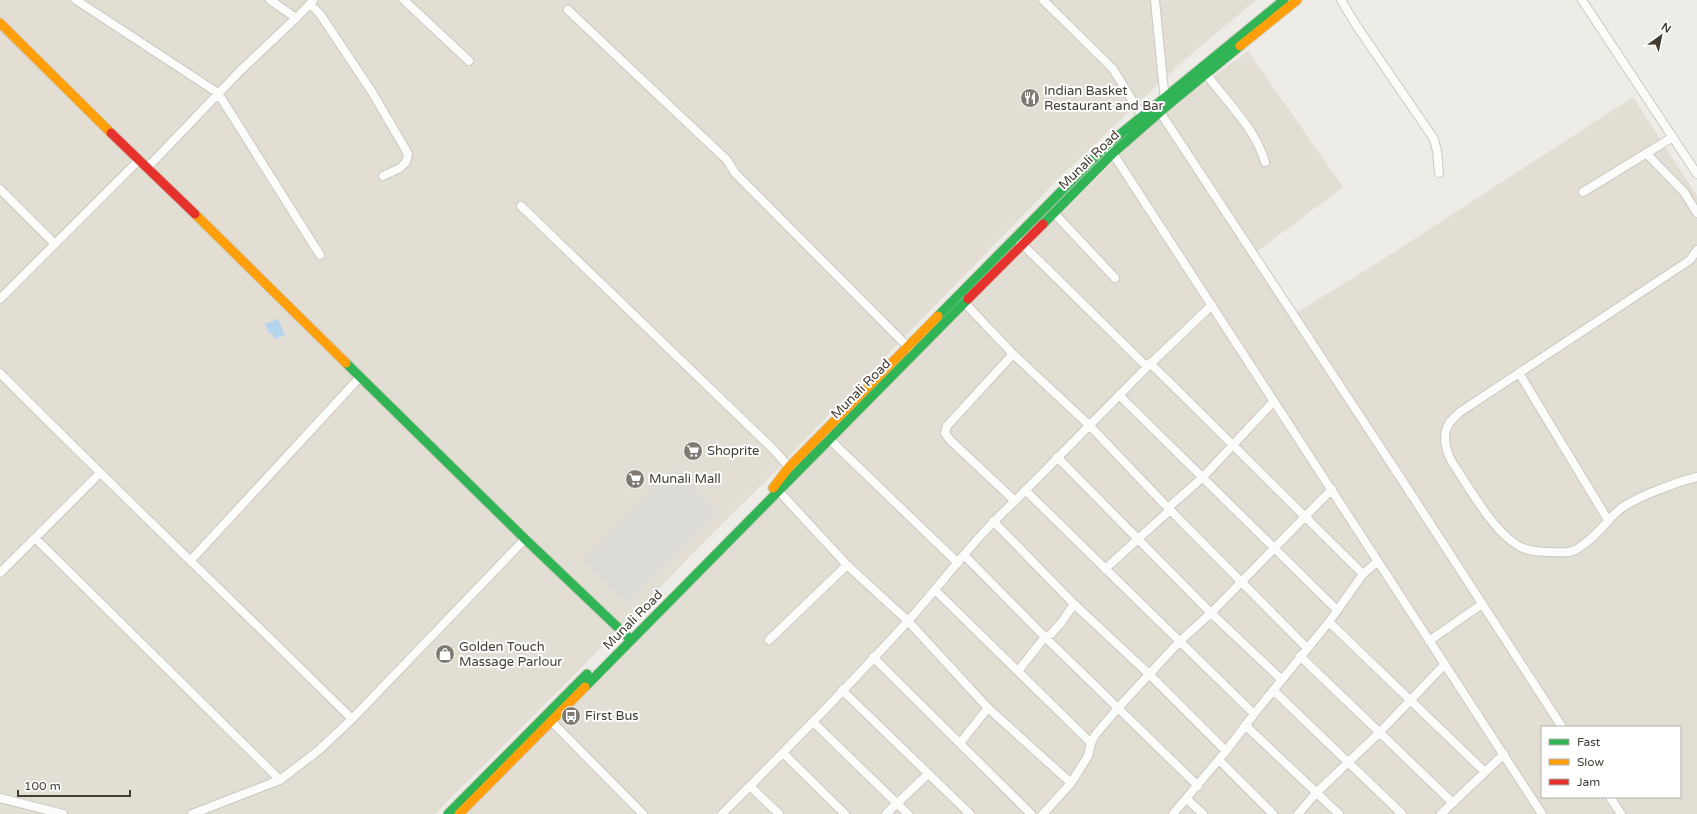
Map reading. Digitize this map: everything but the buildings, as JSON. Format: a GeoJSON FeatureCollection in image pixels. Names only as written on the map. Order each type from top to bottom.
{"type":"FeatureCollection","features":[{"type":"Feature","properties":{"kind":"main road","name":"Munali Road"},"geometry":{"type":"LineString","coordinates":[[1019,241],[1054,212],[1113,153],[1164,97],[1284,0]]}},
{"type":"Feature","properties":{"kind":"main road","name":"Munali Road"},"geometry":{"type":"LineString","coordinates":[[459,814],[619,644],[629,637],[777,489],[827,436],[907,346],[961,299],[1019,241],[1107,145],[1144,120],[1162,110],[1297,0]]}},
{"type":"Feature","properties":{"kind":"main road"},"geometry":{"type":"LineString","coordinates":[[0,23],[525,539],[629,637]]}},
{"type":"Feature","properties":{"kind":"main road","name":"Munali Road"},"geometry":{"type":"LineString","coordinates":[[777,489],[789,467],[827,436],[914,354],[961,299]]}},
{"type":"Feature","properties":{"kind":"main road","name":"Munali Road"},"geometry":{"type":"LineString","coordinates":[[448,814],[548,718]]}},
{"type":"Feature","properties":{"kind":"street"},"geometry":{"type":"LineString","coordinates":[[76,0],[218,93],[320,255]]}},
{"type":"Feature","properties":{"kind":"street"},"geometry":{"type":"LineString","coordinates":[[270,0],[296,18]]}},
{"type":"Feature","properties":{"kind":"street"},"geometry":{"type":"LineString","coordinates":[[404,0],[469,61]]}},
{"type":"Feature","properties":{"kind":"street"},"geometry":{"type":"LineString","coordinates":[[1043,0],[1113,69],[1144,120]]}},
{"type":"Feature","properties":{"kind":"street"},"geometry":{"type":"LineString","coordinates":[[1155,0],[1164,97],[1162,110],[1561,726]]}},
{"type":"Feature","properties":{"kind":"street"},"geometry":{"type":"LineString","coordinates":[[1341,0],[1356,25],[1434,138],[1438,151],[1439,173]]}},
{"type":"Feature","properties":{"kind":"street"},"geometry":{"type":"LineString","coordinates":[[1582,0],[1697,174]]}},
{"type":"Feature","properties":{"kind":"street"},"geometry":{"type":"LineString","coordinates":[[147,168],[218,93],[312,2],[372,92],[404,144],[408,154],[406,162],[400,168],[383,176]]}},
{"type":"Feature","properties":{"kind":"street"},"geometry":{"type":"LineString","coordinates":[[568,10],[727,160],[735,173],[914,354]]}},
{"type":"Feature","properties":{"kind":"street"},"geometry":{"type":"LineString","coordinates":[[1206,74],[1253,133],[1261,149],[1265,162]]}},
{"type":"Feature","properties":{"kind":"street"},"geometry":{"type":"LineString","coordinates":[[1584,192],[1673,137]]}},
{"type":"Feature","properties":{"kind":"street"},"geometry":{"type":"LineString","coordinates":[[1107,145],[1542,814]]}},
{"type":"Feature","properties":{"kind":"street"},"geometry":{"type":"LineString","coordinates":[[1646,153],[1684,192],[1697,213]]}},
{"type":"Feature","properties":{"kind":"street"},"geometry":{"type":"LineString","coordinates":[[0,299],[139,160]]}},
{"type":"Feature","properties":{"kind":"street"},"geometry":{"type":"LineString","coordinates":[[0,189],[55,244]]}},
{"type":"Feature","properties":{"kind":"street"},"geometry":{"type":"LineString","coordinates":[[522,206],[774,450],[789,467]]}},
{"type":"Feature","properties":{"kind":"street"},"geometry":{"type":"LineString","coordinates":[[1054,212],[1115,278]]}},
{"type":"Feature","properties":{"kind":"street"},"geometry":{"type":"LineString","coordinates":[[1019,241],[1232,444],[1306,516],[1362,574]]}},
{"type":"Feature","properties":{"kind":"street"},"geometry":{"type":"LineString","coordinates":[[1697,250],[1690,260],[1460,412],[1449,423],[1445,435],[1448,456],[1491,520],[1523,548],[1536,552],[1575,551],[1590,542],[1608,520],[1621,509],[1679,481],[1697,477]]}},
{"type":"Feature","properties":{"kind":"street"},"geometry":{"type":"LineString","coordinates":[[961,299],[1013,354],[1089,426],[1307,648]]}},
{"type":"Feature","properties":{"kind":"street"},"geometry":{"type":"LineString","coordinates":[[722,814],[813,722],[908,621],[993,520],[1015,501],[1149,365],[1212,306]]}},
{"type":"Feature","properties":{"kind":"street"},"geometry":{"type":"LineString","coordinates":[[1013,354],[947,426],[945,433],[950,440],[1015,501]]}},
{"type":"Feature","properties":{"kind":"street"},"geometry":{"type":"LineString","coordinates":[[0,373],[100,473],[191,560],[352,719]]}},
{"type":"Feature","properties":{"kind":"street"},"geometry":{"type":"LineString","coordinates":[[1519,373],[1608,520]]}},
{"type":"Feature","properties":{"kind":"street"},"geometry":{"type":"LineString","coordinates":[[191,560],[360,377]]}},
{"type":"Feature","properties":{"kind":"street"},"geometry":{"type":"LineString","coordinates":[[1119,395],[1337,610]]}},
{"type":"Feature","properties":{"kind":"street"},"geometry":{"type":"LineString","coordinates":[[1105,569],[1203,477],[1232,444],[1274,401]]}},
{"type":"Feature","properties":{"kind":"street"},"geometry":{"type":"LineString","coordinates":[[827,436],[958,563]]}},
{"type":"Feature","properties":{"kind":"street"},"geometry":{"type":"LineString","coordinates":[[1057,457],[1210,613],[1281,679]]}},
{"type":"Feature","properties":{"kind":"street"},"geometry":{"type":"LineString","coordinates":[[0,573],[100,473]]}},
{"type":"Feature","properties":{"kind":"street"},"geometry":{"type":"LineString","coordinates":[[777,489],[847,564],[908,621],[988,708],[1071,783]]}},
{"type":"Feature","properties":{"kind":"street"},"geometry":{"type":"LineString","coordinates":[[1043,814],[1071,783],[1088,756],[1091,743],[1095,735],[1118,708],[1179,642],[1241,582],[1332,489]]}},
{"type":"Feature","properties":{"kind":"street"},"geometry":{"type":"LineString","coordinates":[[1025,490],[1254,714]]}},
{"type":"Feature","properties":{"kind":"street"},"geometry":{"type":"LineString","coordinates":[[993,520],[1074,604],[1149,674],[1226,751]]}},
{"type":"Feature","properties":{"kind":"street"},"geometry":{"type":"LineString","coordinates":[[35,538],[280,780]]}},
{"type":"Feature","properties":{"kind":"street"},"geometry":{"type":"LineString","coordinates":[[192,814],[280,780],[319,750],[352,719],[525,539]]}},
{"type":"Feature","properties":{"kind":"street"},"geometry":{"type":"LineString","coordinates":[[964,555],[1045,637],[1198,786]]}},
{"type":"Feature","properties":{"kind":"street"},"geometry":{"type":"LineString","coordinates":[[1174,814],[1219,760],[1281,679],[1329,622],[1362,574],[1377,562]]}},
{"type":"Feature","properties":{"kind":"street"},"geometry":{"type":"LineString","coordinates":[[770,640],[847,564]]}},
{"type":"Feature","properties":{"kind":"street"},"geometry":{"type":"LineString","coordinates":[[935,590],[1091,743]]}},
{"type":"Feature","properties":{"kind":"street"},"geometry":{"type":"LineString","coordinates":[[1018,671],[1045,637],[1051,634],[1061,623],[1074,604]]}},
{"type":"Feature","properties":{"kind":"street"},"geometry":{"type":"LineString","coordinates":[[1430,641],[1482,604]]}},
{"type":"Feature","properties":{"kind":"street"},"geometry":{"type":"LineString","coordinates":[[1329,622],[1485,772]]}},
{"type":"Feature","properties":{"kind":"street"},"geometry":{"type":"LineString","coordinates":[[1300,656],[1380,732],[1449,810],[1504,754]]}},
{"type":"Feature","properties":{"kind":"street"},"geometry":{"type":"LineString","coordinates":[[873,657],[1031,814]]}},
{"type":"Feature","properties":{"kind":"street"},"geometry":{"type":"LineString","coordinates":[[1298,814],[1316,793],[1380,732],[1445,664]]}},
{"type":"Feature","properties":{"kind":"street"},"geometry":{"type":"LineString","coordinates":[[842,690],[970,814]]}},
{"type":"Feature","properties":{"kind":"street"},"geometry":{"type":"LineString","coordinates":[[1273,690],[1402,814]]}},
{"type":"Feature","properties":{"kind":"street"},"geometry":{"type":"LineString","coordinates":[[960,742],[988,708]]}},
{"type":"Feature","properties":{"kind":"street"},"geometry":{"type":"LineString","coordinates":[[548,718],[643,814]]}},
{"type":"Feature","properties":{"kind":"street"},"geometry":{"type":"LineString","coordinates":[[813,722],[908,814]]}},
{"type":"Feature","properties":{"kind":"street"},"geometry":{"type":"LineString","coordinates":[[1245,725],[1338,814]]}},
{"type":"Feature","properties":{"kind":"street"},"geometry":{"type":"LineString","coordinates":[[783,753],[845,814]]}},
{"type":"Feature","properties":{"kind":"street"},"geometry":{"type":"LineString","coordinates":[[1219,760],[1274,814]]}},
{"type":"Feature","properties":{"kind":"street"},"geometry":{"type":"LineString","coordinates":[[886,814],[928,774]]}},
{"type":"Feature","properties":{"kind":"street"},"geometry":{"type":"LineString","coordinates":[[750,786],[779,814]]}},
{"type":"Feature","properties":{"kind":"street"},"geometry":{"type":"LineString","coordinates":[[0,798],[63,814]]}},
{"type":"Feature","properties":{"kind":"street"},"geometry":{"type":"LineString","coordinates":[[1611,798],[1621,814]]}},
{"type":"Feature","properties":{"kind":"street"},"geometry":{"type":"LineString","coordinates":[[1187,799],[1203,814]]}},
{"type":"Feature","properties":{"kind":"shaded area"},"geometry":{"type":"Polygon","coordinates":[[[0,0],[1256,0],[1182,62],[1056,181],[777,470],[435,814],[0,814],[0,0]]]}},
{"type":"Feature","properties":{"kind":"shaded area"},"geometry":{"type":"Polygon","coordinates":[[[1248,51],[1343,187],[1255,253],[1296,313],[1374,265],[1633,97],[1697,196],[1697,814],[466,814],[886,389],[1158,117],[1248,51]]]}},
{"type":"Feature","properties":{"kind":"shaded area"},"geometry":{"type":"Polygon","coordinates":[[[675,467],[719,512],[626,606],[582,562],[675,467]]]}},
{"type":"Feature","properties":{"kind":"water"},"geometry":{"type":"Polygon","coordinates":[[[278,319],[285,335],[275,339],[272,333],[269,334],[265,324],[278,319]]]}},
{"type":"Feature","properties":{"kind":"traffic: fast"},"geometry":{"type":"LineString","coordinates":[[938,316],[1107,145],[1284,0]]}},
{"type":"Feature","properties":{"kind":"traffic: fast"},"geometry":{"type":"LineString","coordinates":[[1043,224],[1113,153],[1168,105],[1240,46]]}},
{"type":"Feature","properties":{"kind":"traffic: fast"},"geometry":{"type":"LineString","coordinates":[[585,687],[968,299]]}},
{"type":"Feature","properties":{"kind":"traffic: fast"},"geometry":{"type":"LineString","coordinates":[[346,363],[525,539],[631,640]]}},
{"type":"Feature","properties":{"kind":"traffic: fast"},"geometry":{"type":"LineString","coordinates":[[448,814],[587,674]]}},
{"type":"Feature","properties":{"kind":"traffic: slow"},"geometry":{"type":"LineString","coordinates":[[1240,46],[1297,0]]}},
{"type":"Feature","properties":{"kind":"traffic: slow"},"geometry":{"type":"LineString","coordinates":[[0,23],[111,133]]}},
{"type":"Feature","properties":{"kind":"traffic: slow"},"geometry":{"type":"LineString","coordinates":[[195,214],[346,363]]}},
{"type":"Feature","properties":{"kind":"traffic: slow"},"geometry":{"type":"LineString","coordinates":[[773,488],[789,467],[938,316]]}},
{"type":"Feature","properties":{"kind":"traffic: slow"},"geometry":{"type":"LineString","coordinates":[[459,814],[585,687]]}},
{"type":"Feature","properties":{"kind":"traffic: jam"},"geometry":{"type":"LineString","coordinates":[[111,133],[195,214]]}},
{"type":"Feature","properties":{"kind":"traffic: jam"},"geometry":{"type":"LineString","coordinates":[[968,299],[1043,224]]}},
{"type":"Feature","properties":{"kind":"place","name":"Indian Basket Restaurant and Bar"},"geometry":{"type":"Point","coordinates":[1030,98]}},
{"type":"Feature","properties":{"kind":"place","name":"Shoprite"},"geometry":{"type":"Point","coordinates":[693,451]}},
{"type":"Feature","properties":{"kind":"place","name":"Munali Mall"},"geometry":{"type":"Point","coordinates":[635,479]}},
{"type":"Feature","properties":{"kind":"place","name":"Golden Touch Massage Parlour"},"geometry":{"type":"Point","coordinates":[445,654]}},
{"type":"Feature","properties":{"kind":"place","name":"First Bus"},"geometry":{"type":"Point","coordinates":[571,716]}}]}
